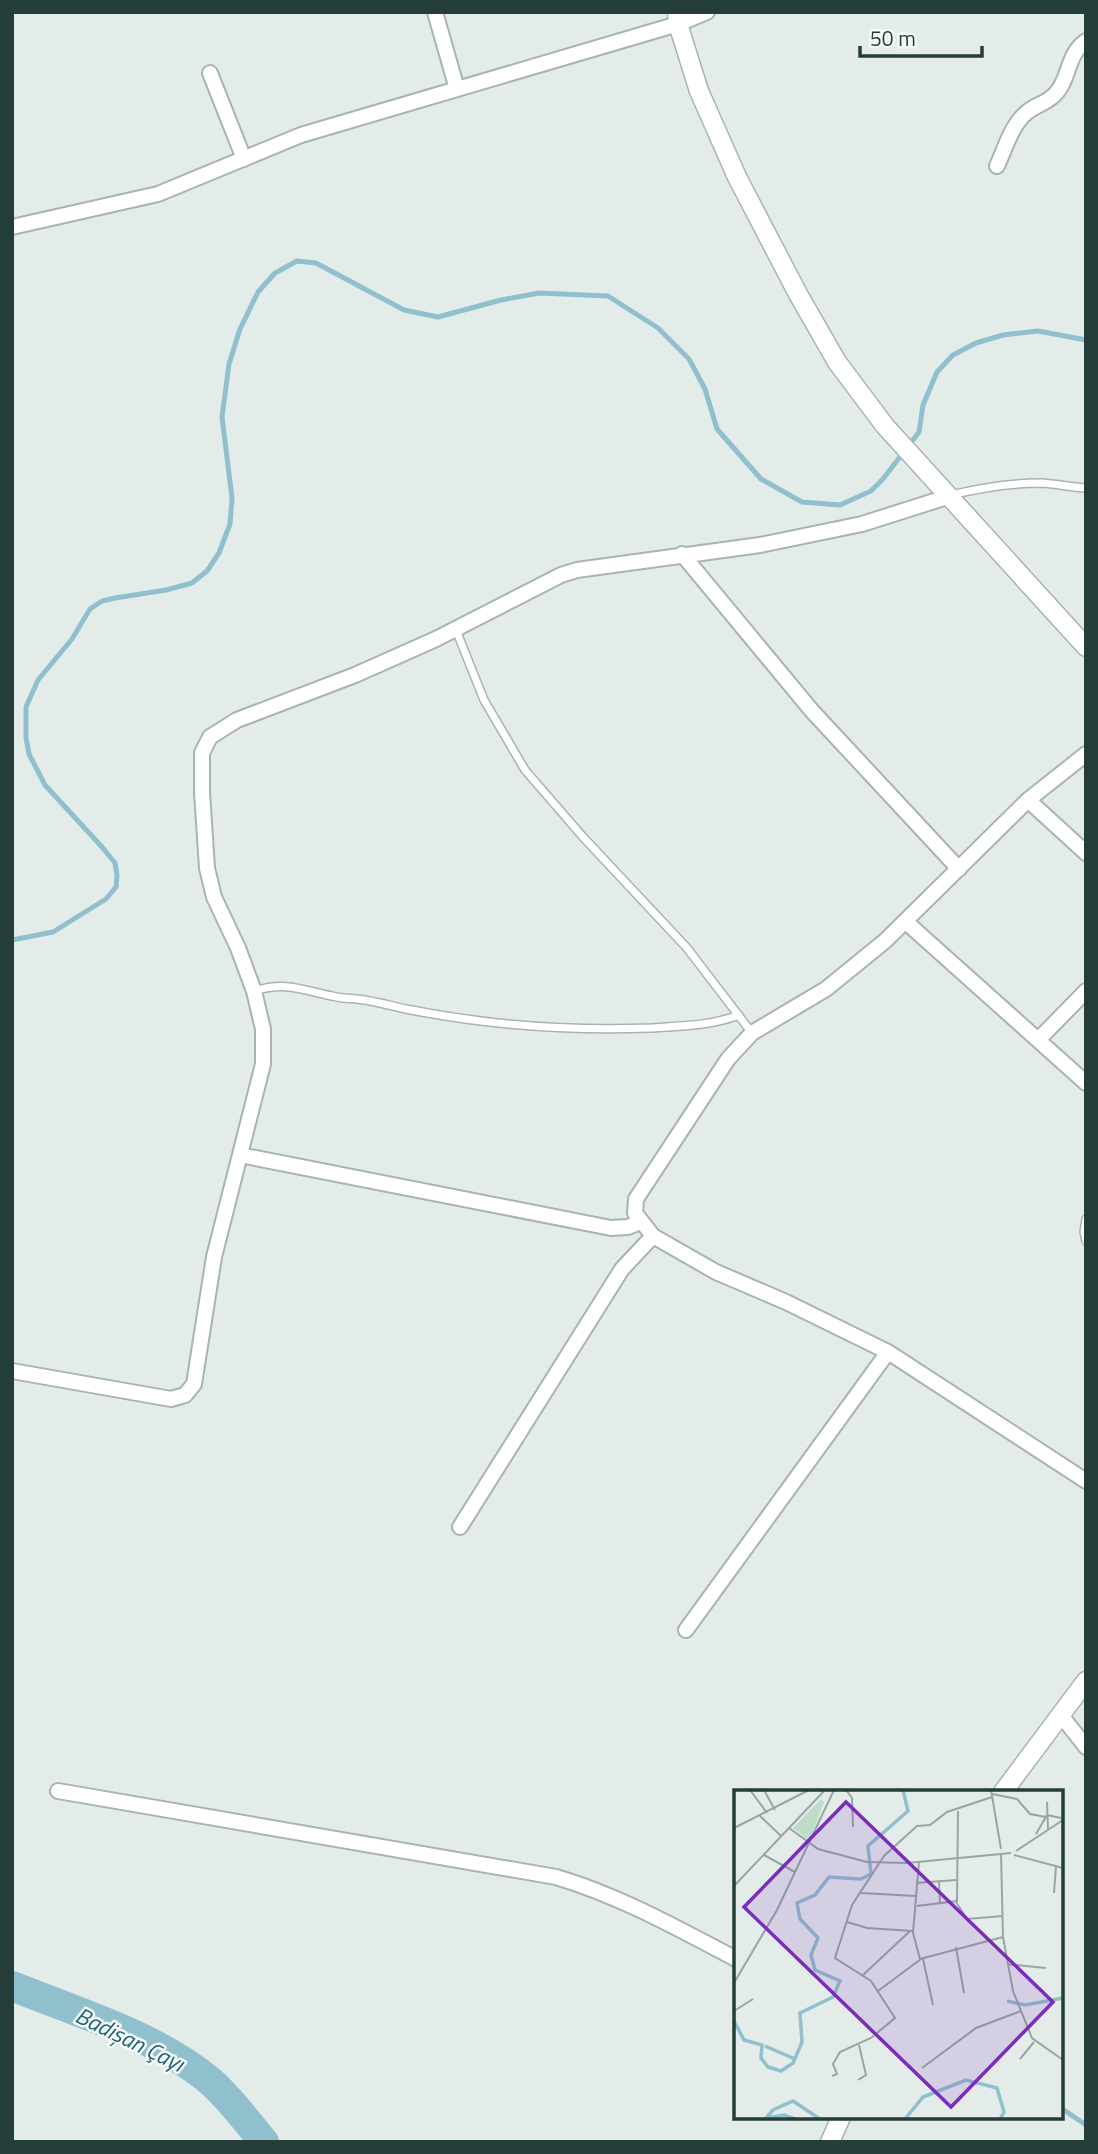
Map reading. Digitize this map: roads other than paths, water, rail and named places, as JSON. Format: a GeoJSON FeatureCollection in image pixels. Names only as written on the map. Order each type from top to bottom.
{"type":"FeatureCollection","features":[{"type":"Feature","properties":{"kind":"street"},"geometry":{"type":"LineString","coordinates":[[435,12],[457,89]]}},
{"type":"Feature","properties":{"kind":"street"},"geometry":{"type":"LineString","coordinates":[[12,227],[158,194],[301,135],[457,89],[677,18],[707,12]]}},
{"type":"Feature","properties":{"kind":"street"},"geometry":{"type":"LineString","coordinates":[[677,18],[699,91],[737,177],[837,362],[884,426],[1086,647]]}},
{"type":"Feature","properties":{"kind":"street"},"geometry":{"type":"LineString","coordinates":[[997,166],[1017,123],[1026,113],[1059,91],[1070,60],[1086,41]]}},
{"type":"Feature","properties":{"kind":"street"},"geometry":{"type":"LineString","coordinates":[[210,73],[244,159]]}},
{"type":"Feature","properties":{"kind":"street"},"geometry":{"type":"LineString","coordinates":[[12,1371],[171,1399],[190,1391],[194,1384],[214,1257],[263,1064],[263,1030],[254,991],[238,948],[214,897],[208,868],[202,753],[210,737],[237,720],[355,675],[456,629],[561,575],[577,570],[627,565],[682,554],[760,545],[862,524],[947,496]]}},
{"type":"Feature","properties":{"kind":"street"},"geometry":{"type":"LineString","coordinates":[[682,554],[812,710],[959,869]]}},
{"type":"Feature","properties":{"kind":"street"},"geometry":{"type":"LineString","coordinates":[[1086,754],[1028,800],[905,922],[826,989],[752,1033],[728,1059],[636,1199],[635,1213],[653,1236],[716,1272],[798,1307],[888,1352],[1086,1480]]}},
{"type":"Feature","properties":{"kind":"street"},"geometry":{"type":"LineString","coordinates":[[1028,800],[1086,853]]}},
{"type":"Feature","properties":{"kind":"street"},"geometry":{"type":"LineString","coordinates":[[905,922],[1086,1083]]}},
{"type":"Feature","properties":{"kind":"street"},"geometry":{"type":"LineString","coordinates":[[1038,1040],[1086,990]]}},
{"type":"Feature","properties":{"kind":"street"},"geometry":{"type":"LineString","coordinates":[[240,1155],[611,1228],[628,1227],[640,1222]]}},
{"type":"Feature","properties":{"kind":"street"},"geometry":{"type":"LineString","coordinates":[[460,1527],[622,1269],[631,1256],[653,1236]]}},
{"type":"Feature","properties":{"kind":"street"},"geometry":{"type":"LineString","coordinates":[[686,1630],[888,1352]]}},
{"type":"Feature","properties":{"kind":"street"},"geometry":{"type":"LineString","coordinates":[[1004,1790],[1086,1681]]}},
{"type":"Feature","properties":{"kind":"street"},"geometry":{"type":"LineString","coordinates":[[1060,1714],[1086,1747]]}},
{"type":"Feature","properties":{"kind":"street"},"geometry":{"type":"LineString","coordinates":[[58,1791],[556,1877],[596,1889],[633,1905],[734,1958]]}},
{"type":"Feature","properties":{"kind":"street"},"geometry":{"type":"LineString","coordinates":[[830,2142],[840,2119]]}},
{"type":"Feature","properties":{"kind":"lane"},"geometry":{"type":"LineString","coordinates":[[947,496],[984,488],[1024,484],[1043,483],[1086,488]]}},
{"type":"Feature","properties":{"kind":"lane"},"geometry":{"type":"LineString","coordinates":[[456,629],[484,700],[525,770],[583,837],[687,948],[752,1033]]}},
{"type":"Feature","properties":{"kind":"lane"},"geometry":{"type":"LineString","coordinates":[[254,991],[275,986],[297,986],[333,997],[452,1017],[541,1026],[676,1027],[716,1024],[739,1015]]}},
{"type":"Feature","properties":{"kind":"lane"},"geometry":{"type":"LineString","coordinates":[[1086,1219],[1086,1241]]}},
{"type":"Feature","properties":{"kind":"waterway"},"geometry":{"type":"LineString","coordinates":[[12,940],[53,932],[106,899],[116,887],[115,863],[45,785],[29,754],[26,707],[38,680],[72,639],[90,609],[102,601],[192,583],[207,571],[219,553],[230,524],[232,498],[222,417],[229,364],[240,329],[258,292],[275,273],[297,261],[316,263],[404,310],[438,317],[539,293],[608,296],[658,328],[689,359],[705,389],[717,429],[761,479],[802,502],[840,505],[871,491],[919,432],[923,405],[937,372],[953,355],[976,343],[1003,335],[1038,331],[1086,340]]}},
{"type":"Feature","properties":{"kind":"waterway","name":"Badişan Çayı"},"geometry":{"type":"LineString","coordinates":[[12,1986],[115,2026],[189,2065],[225,2095],[264,2142]]}},
{"type":"Feature","properties":{"kind":"waterway"},"geometry":{"type":"LineString","coordinates":[[1063,2109],[1086,2125]]}}]}
